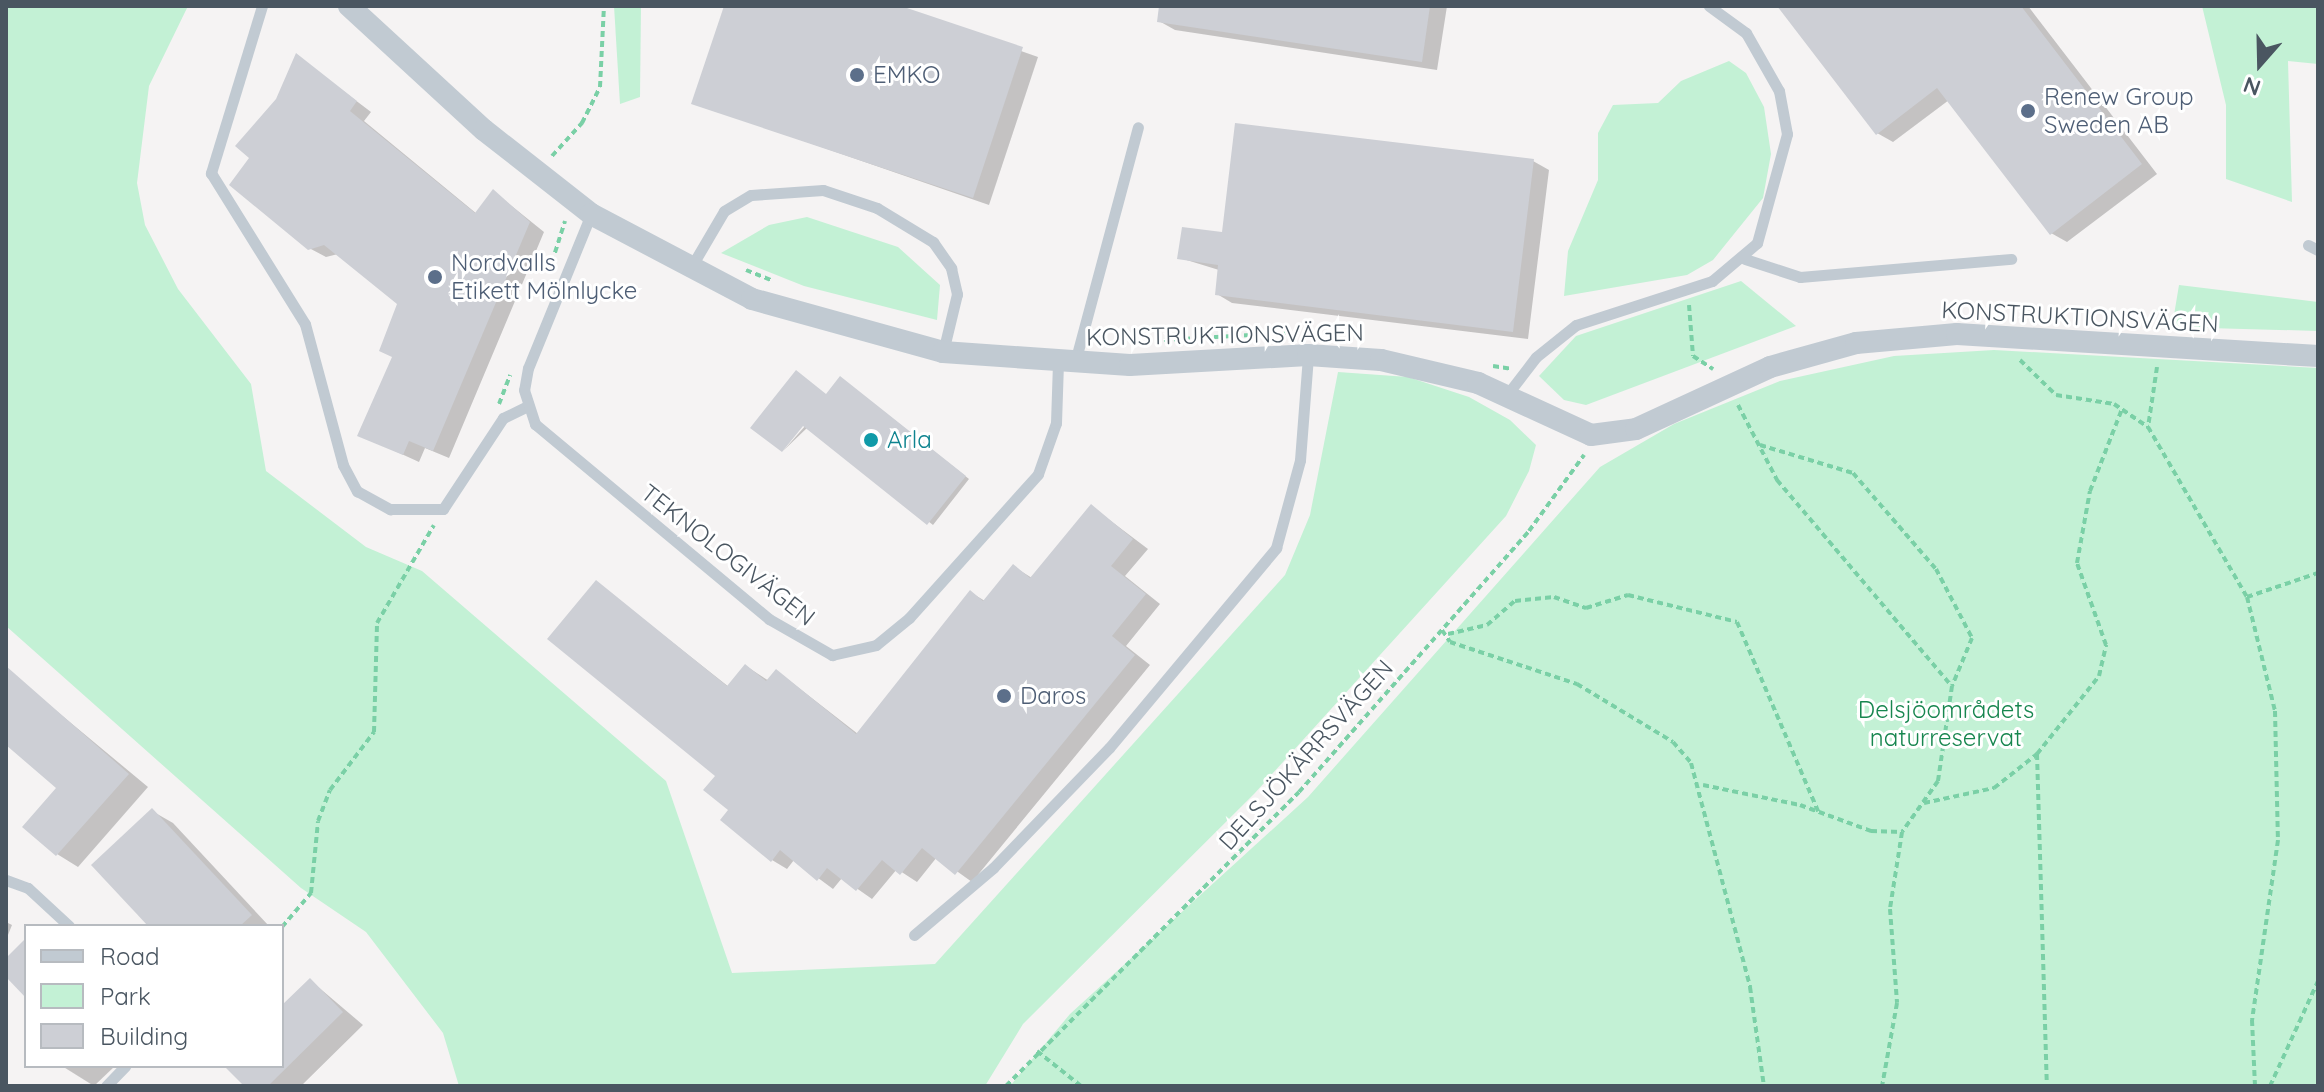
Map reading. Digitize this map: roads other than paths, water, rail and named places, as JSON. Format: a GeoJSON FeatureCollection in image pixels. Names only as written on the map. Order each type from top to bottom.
{"type":"FeatureCollection","features":[{"type":"Feature","properties":{"kind":"street","name":"KONSTRUKTIONSVÄGEN"},"geometry":{"type":"LineString","coordinates":[[349,6],[484,130],[591,214],[689,271],[819,323],[943,352],[1067,363],[1308,355],[1397,363],[1506,396],[1591,435],[1636,429],[1728,388],[1856,343],[1996,336],[2318,356]]}},
{"type":"Feature","properties":{"kind":"lane"},"geometry":{"type":"LineString","coordinates":[[262,6],[211,173],[305,324],[343,465],[357,491],[390,509],[443,509],[503,418],[528,406],[528,368],[591,214]]}},
{"type":"Feature","properties":{"kind":"lane"},"geometry":{"type":"LineString","coordinates":[[1506,396],[1536,357],[1576,325],[1687,289],[1745,259],[1771,208],[1787,134],[1767,67],[1746,33],[1709,6]]}},
{"type":"Feature","properties":{"kind":"lane","name":"TEKNOLOGIVÄGEN"},"geometry":{"type":"LineString","coordinates":[[528,406],[553,444],[769,619],[805,645],[856,654],[909,618],[1038,474],[1056,423],[1067,363],[1138,127]]}},
{"type":"Feature","properties":{"kind":"lane"},"geometry":{"type":"LineString","coordinates":[[689,271],[724,211],[751,195],[823,190],[905,220],[933,242],[951,268],[957,294],[943,352]]}},
{"type":"Feature","properties":{"kind":"lane"},"geometry":{"type":"LineString","coordinates":[[1745,259],[1800,277],[2011,259]]}},
{"type":"Feature","properties":{"kind":"lane"},"geometry":{"type":"LineString","coordinates":[[914,935],[993,868],[1109,748],[1276,548],[1300,460],[1308,355]]}},
{"type":"Feature","properties":{"kind":"lane"},"geometry":{"type":"LineString","coordinates":[[6,880],[28,888],[67,924]]}},
{"type":"Feature","properties":{"kind":"lane"},"geometry":{"type":"LineString","coordinates":[[106,1086],[123,1068]]}},
{"type":"Feature","properties":{"kind":"place","name":"EMKO"},"geometry":{"type":"Point","coordinates":[857,75]}},
{"type":"Feature","properties":{"kind":"place","name":"Renew Group Sweden AB"},"geometry":{"type":"Point","coordinates":[2028,111]}},
{"type":"Feature","properties":{"kind":"place","name":"Nordvalls Etikett Mölnlycke"},"geometry":{"type":"Point","coordinates":[435,277]}},
{"type":"Feature","properties":{"kind":"place","name":"Arla"},"geometry":{"type":"Point","coordinates":[871,440]}},
{"type":"Feature","properties":{"kind":"place","name":"Daros"},"geometry":{"type":"Point","coordinates":[1004,696]}},
{"type":"Feature","properties":{"kind":"park label","name":"Delsjöområdets naturreservat"},"geometry":{"type":"Point","coordinates":[1946,724]}}]}
